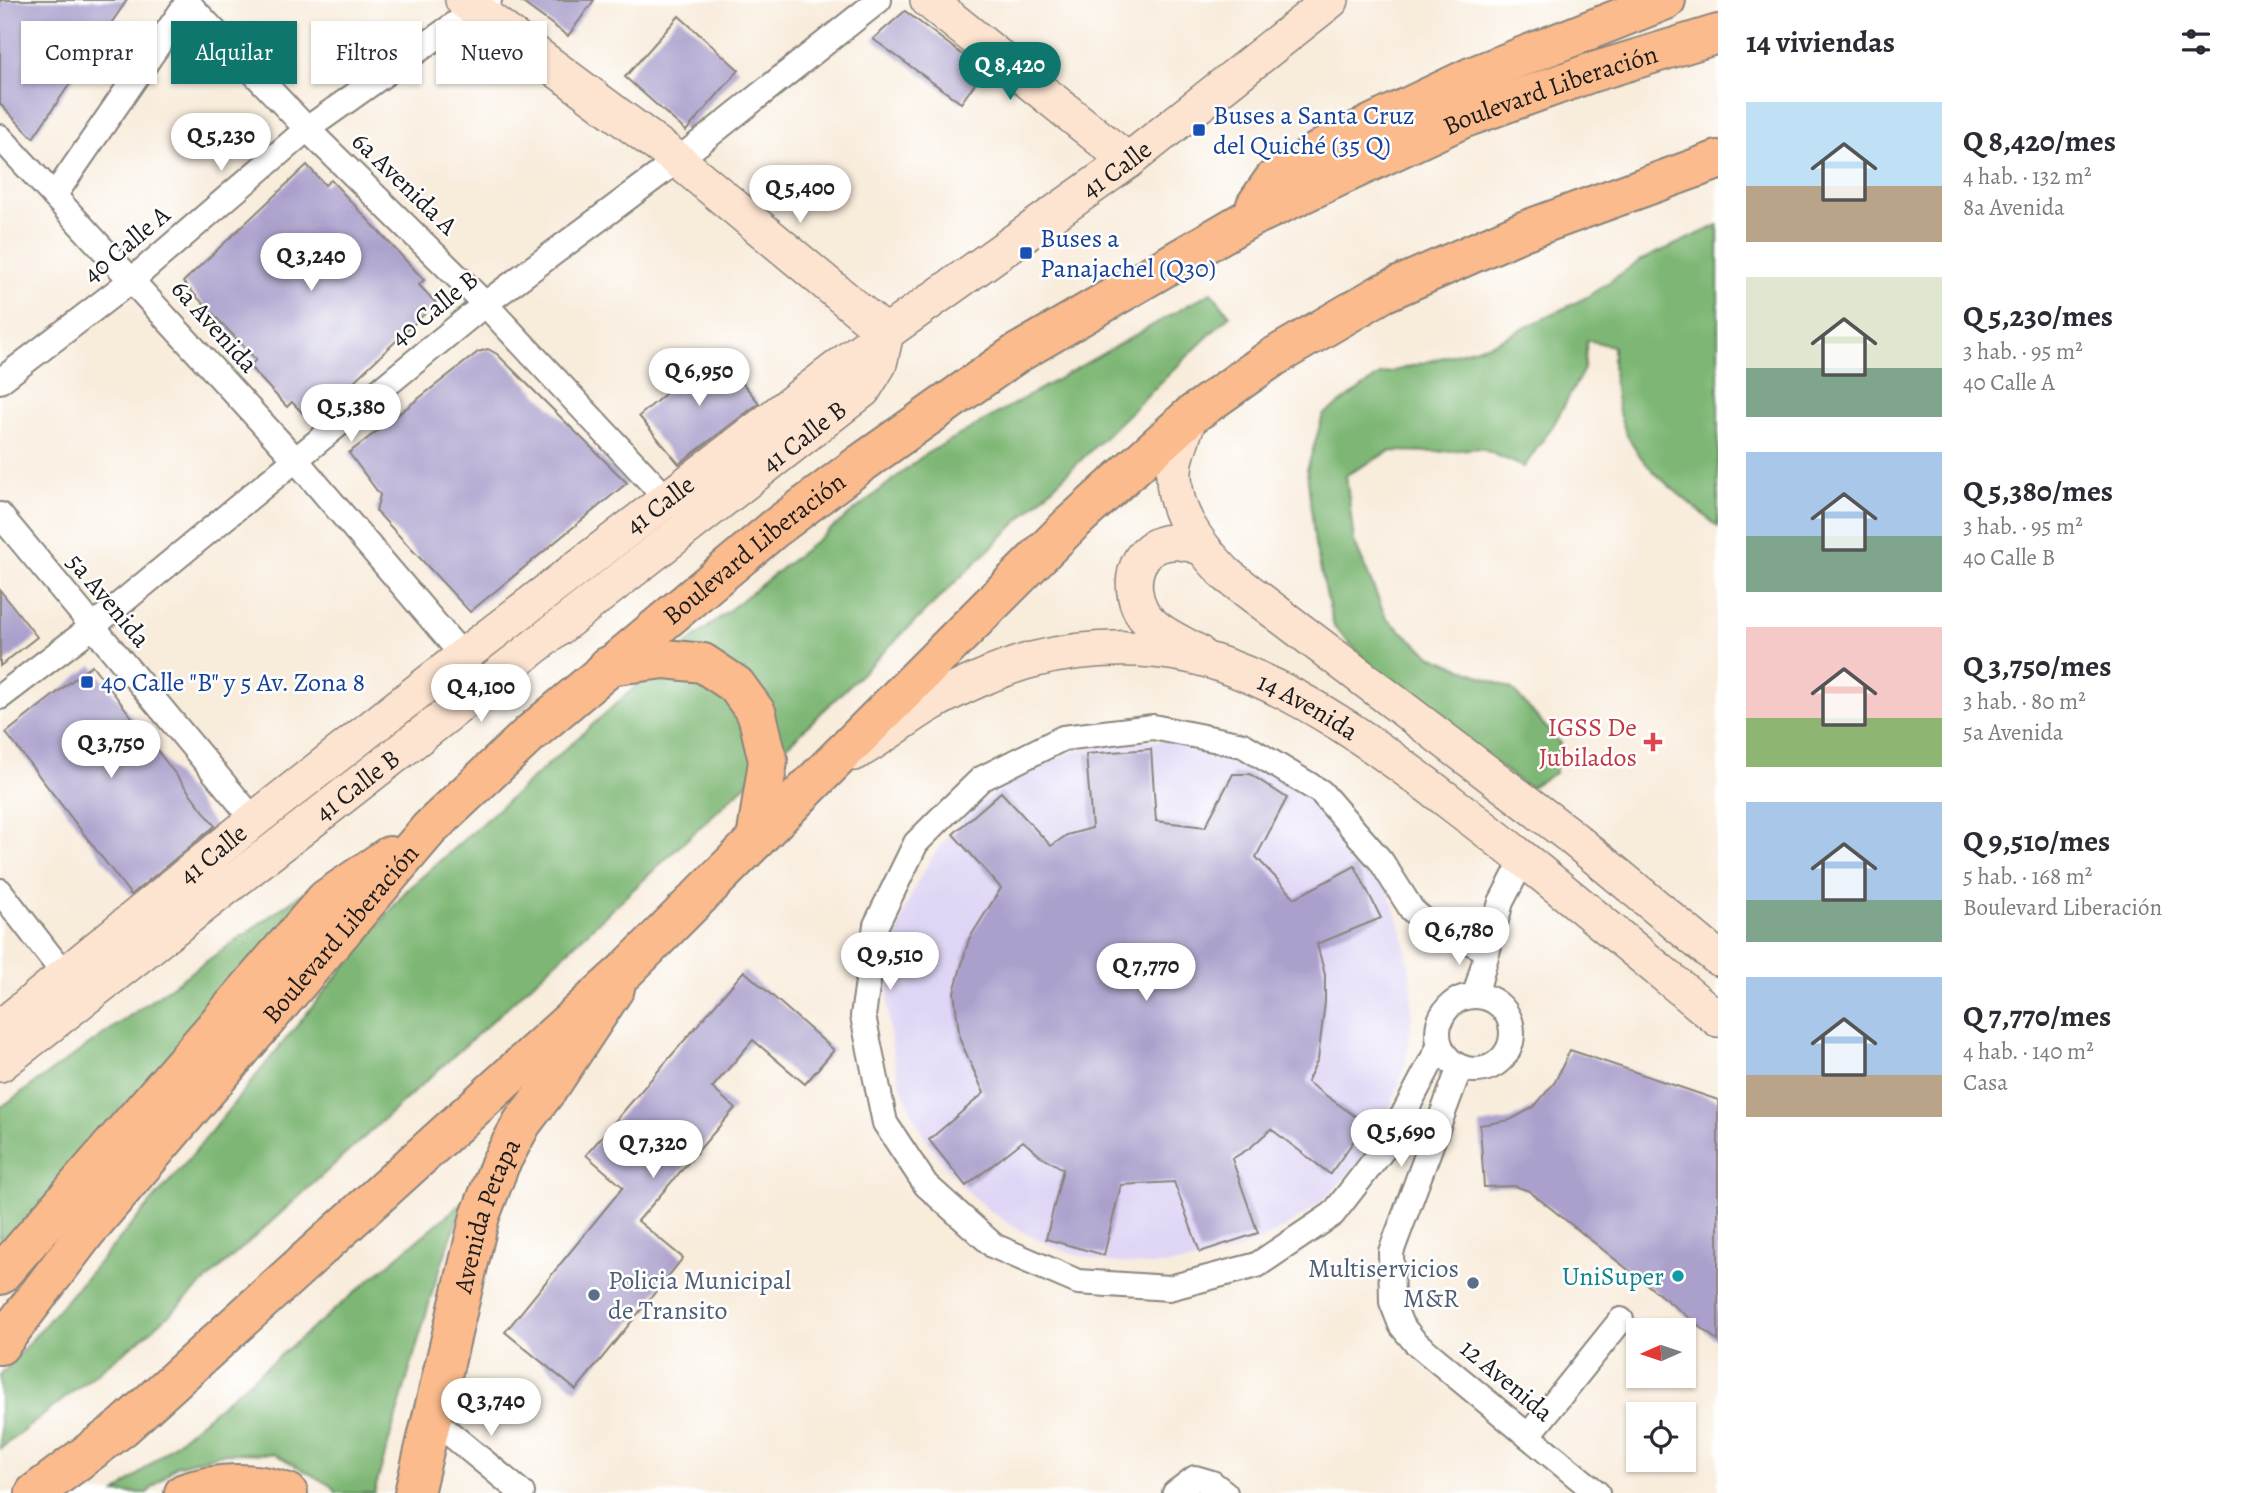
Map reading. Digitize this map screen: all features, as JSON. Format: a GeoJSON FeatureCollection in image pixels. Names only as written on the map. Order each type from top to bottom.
{"type":"FeatureCollection","features":[{"type":"Feature","properties":{"kind":"main road"},"geometry":{"type":"LineString","coordinates":[[928,0],[1128,161]]}},
{"type":"Feature","properties":{"kind":"main road"},"geometry":{"type":"LineString","coordinates":[[1246,220],[1274,179],[1330,144],[1473,76],[1666,0]]}},
{"type":"Feature","properties":{"kind":"main road","name":"41 Calle"},"geometry":{"type":"LineString","coordinates":[[0,1028],[254,820],[463,656],[886,333],[1128,161],[1327,1]]}},
{"type":"Feature","properties":{"kind":"main road"},"geometry":{"type":"LineString","coordinates":[[476,3],[678,160],[886,333]]}},
{"type":"Feature","properties":{"kind":"main road","name":"Boulevard Liberación"},"geometry":{"type":"LineString","coordinates":[[0,1345],[85,1233],[429,829],[532,732],[608,666],[775,529],[859,465],[1016,354],[1246,220],[1462,119],[1590,74],[1718,34]]}},
{"type":"Feature","properties":{"kind":"main road"},"geometry":{"type":"LineString","coordinates":[[35,1493],[123,1427],[627,969],[1071,524],[1190,416],[1272,358],[1383,293],[1523,231],[1718,160]]}},
{"type":"Feature","properties":{"kind":"main road","name":"41 Calle B"},"geometry":{"type":"LineString","coordinates":[[0,1064],[863,390],[879,364],[886,333]]}},
{"type":"Feature","properties":{"kind":"main road","name":"14 Avenida"},"geometry":{"type":"LineString","coordinates":[[1190,416],[1175,462],[1176,487],[1187,527],[1198,545],[1227,575],[1569,835],[1718,958]]}},
{"type":"Feature","properties":{"kind":"main road"},"geometry":{"type":"LineString","coordinates":[[1198,545],[1172,541],[1153,546],[1143,555],[1135,572],[1135,594],[1142,613],[1160,631],[1218,663]]}},
{"type":"Feature","properties":{"kind":"main road","name":"14 Avenida"},"geometry":{"type":"LineString","coordinates":[[830,766],[873,743],[930,703],[1030,660],[1103,650],[1169,652],[1218,663],[1270,684],[1341,724],[1524,858],[1718,1019]]}},
{"type":"Feature","properties":{"kind":"main road"},"geometry":{"type":"LineString","coordinates":[[608,666],[664,659],[704,663],[736,684],[757,714],[768,761],[756,840]]}},
{"type":"Feature","properties":{"kind":"main road"},"geometry":{"type":"LineString","coordinates":[[0,1275],[326,899],[429,829]]}},
{"type":"Feature","properties":{"kind":"main road","name":"Avenida Petapa"},"geometry":{"type":"LineString","coordinates":[[414,1493],[480,1216],[500,1164],[522,1123],[553,1082],[627,969]]}},
{"type":"Feature","properties":{"kind":"main road"},"geometry":{"type":"LineString","coordinates":[[79,1493],[123,1427]]}},
{"type":"Feature","properties":{"kind":"main road"},"geometry":{"type":"LineString","coordinates":[[184,1493],[229,1484],[274,1487],[288,1493]]}},
{"type":"Feature","properties":{"kind":"street","name":"40 Calle B"},"geometry":{"type":"LineString","coordinates":[[0,697],[92,626],[485,304],[678,160],[879,0]]}},
{"type":"Feature","properties":{"kind":"street","name":"6a Avenida A"},"geometry":{"type":"LineString","coordinates":[[188,1],[307,129],[485,304],[667,499]]}},
{"type":"Feature","properties":{"kind":"street"},"geometry":{"type":"LineString","coordinates":[[54,196],[188,1]]}},
{"type":"Feature","properties":{"kind":"street","name":"40 Calle A"},"geometry":{"type":"LineString","coordinates":[[0,381],[132,279],[307,129],[476,3]]}},
{"type":"Feature","properties":{"kind":"street","name":"6a Avenida"},"geometry":{"type":"LineString","coordinates":[[0,137],[296,460],[463,656]]}},
{"type":"Feature","properties":{"kind":"street","name":"5a Avenida"},"geometry":{"type":"LineString","coordinates":[[0,515],[254,820]]}},
{"type":"Feature","properties":{"kind":"street"},"geometry":{"type":"LineString","coordinates":[[1440,1045],[1389,1142],[1333,1214],[1257,1265],[1169,1288],[1078,1282],[994,1246],[926,1185],[885,1123],[863,1016],[876,925],[916,843],[981,779],[1063,738],[1153,727],[1242,745],[1321,792],[1381,860],[1412,910],[1426,922],[1487,950]]}},
{"type":"Feature","properties":{"kind":"street"},"geometry":{"type":"LineString","coordinates":[[1475,996],[1501,902],[1524,858]]}},
{"type":"Feature","properties":{"kind":"street"},"geometry":{"type":"LineString","coordinates":[[0,891],[64,974]]}},
{"type":"Feature","properties":{"kind":"street"},"geometry":{"type":"LineString","coordinates":[[1475,996],[1498,1003],[1511,1023],[1512,1035],[1503,1058],[1483,1069],[1460,1067],[1445,1054],[1438,1033],[1445,1011],[1464,997],[1475,996]]}},
{"type":"Feature","properties":{"kind":"street"},"geometry":{"type":"LineString","coordinates":[[1389,1142],[1427,1153],[1460,1067]]}},
{"type":"Feature","properties":{"kind":"street","name":"12 Avenida"},"geometry":{"type":"LineString","coordinates":[[1427,1153],[1391,1252],[1392,1302],[1401,1325],[1415,1342],[1597,1493]]}},
{"type":"Feature","properties":{"kind":"street"},"geometry":{"type":"LineString","coordinates":[[1528,1436],[1620,1320]]}},
{"type":"Feature","properties":{"kind":"street"},"geometry":{"type":"LineString","coordinates":[[431,1418],[522,1493]]}},
{"type":"Feature","properties":{"kind":"street"},"geometry":{"type":"LineString","coordinates":[[1175,1493],[1195,1478],[1212,1483],[1225,1493]]}},
{"type":"Feature","properties":{"kind":"shaded area"},"geometry":{"type":"Polygon","coordinates":[[[1150,741],[1201,746],[1250,761],[1296,785],[1335,818],[1368,857],[1392,903],[1407,952],[1412,1003],[1407,1054],[1392,1103],[1368,1149],[1335,1188],[1296,1221],[1250,1245],[1201,1260],[1150,1265],[1099,1260],[1050,1245],[1004,1221],[965,1188],[932,1149],[908,1103],[893,1054],[888,1003],[893,952],[908,903],[932,857],[965,818],[1004,785],[1050,761],[1099,746],[1150,741]]]}},
{"type":"Feature","properties":{"kind":"green space"},"geometry":{"type":"Polygon","coordinates":[[[1718,225],[1718,527],[1652,470],[1638,453],[1627,434],[1619,411],[1614,382],[1613,346],[1587,340],[1584,369],[1554,424],[1524,467],[1480,448],[1438,452],[1390,451],[1346,475],[1354,541],[1386,618],[1431,656],[1512,689],[1560,743],[1555,773],[1528,788],[1394,689],[1334,627],[1315,545],[1307,470],[1323,415],[1380,375],[1494,343],[1587,297],[1641,260],[1718,225]]]}},
{"type":"Feature","properties":{"kind":"green space"},"geometry":{"type":"Polygon","coordinates":[[[1211,292],[1230,315],[788,745],[503,1011],[152,1330],[0,1449],[0,1376],[183,1166],[406,891],[654,670],[924,455],[1211,292]]]}},
{"type":"Feature","properties":{"kind":"green space"},"geometry":{"type":"Polygon","coordinates":[[[328,875],[0,1261],[0,1108],[328,875]]]}},
{"type":"Feature","properties":{"kind":"green space"},"geometry":{"type":"Polygon","coordinates":[[[464,1201],[435,1283],[374,1493],[336,1493],[331,1486],[275,1454],[226,1453],[176,1466],[147,1493],[116,1493],[464,1201]]]}},
{"type":"Feature","properties":{"kind":"building"},"geometry":{"type":"Polygon","coordinates":[[[0,0],[127,0],[113,21],[21,21],[21,84],[70,84],[33,138],[0,104],[0,0]]]}},
{"type":"Feature","properties":{"kind":"building"},"geometry":{"type":"Polygon","coordinates":[[[519,0],[594,0],[568,36],[519,0]]]}},
{"type":"Feature","properties":{"kind":"building"},"geometry":{"type":"Polygon","coordinates":[[[905,11],[984,71],[961,103],[873,39],[905,11]]]}},
{"type":"Feature","properties":{"kind":"building"},"geometry":{"type":"Polygon","coordinates":[[[679,16],[739,70],[686,131],[625,77],[679,16]]]}},
{"type":"Feature","properties":{"kind":"building"},"geometry":{"type":"Polygon","coordinates":[[[307,165],[325,185],[331,180],[424,280],[419,285],[436,303],[311,422],[292,402],[287,407],[249,366],[256,360],[183,282],[307,165]]]}},
{"type":"Feature","properties":{"kind":"building"},"geometry":{"type":"Polygon","coordinates":[[[488,349],[497,354],[627,483],[470,612],[376,511],[380,495],[349,453],[478,352],[488,349]]]}},
{"type":"Feature","properties":{"kind":"building"},"geometry":{"type":"Polygon","coordinates":[[[716,351],[759,403],[679,464],[639,416],[716,351]]]}},
{"type":"Feature","properties":{"kind":"building"},"geometry":{"type":"Polygon","coordinates":[[[0,590],[37,637],[0,666],[0,590]]]}},
{"type":"Feature","properties":{"kind":"building"},"geometry":{"type":"Polygon","coordinates":[[[92,665],[215,826],[131,895],[6,733],[92,665]]]}},
{"type":"Feature","properties":{"kind":"building"},"geometry":{"type":"Polygon","coordinates":[[[1151,749],[1156,821],[1205,827],[1233,774],[1250,774],[1287,798],[1256,857],[1295,898],[1355,866],[1381,918],[1317,944],[1325,975],[1325,1002],[1318,1059],[1307,1082],[1366,1124],[1330,1174],[1271,1129],[1250,1148],[1232,1159],[1258,1233],[1200,1252],[1174,1182],[1121,1185],[1104,1255],[1046,1239],[1063,1169],[1039,1155],[1023,1141],[966,1186],[929,1140],[984,1093],[960,1040],[954,992],[969,939],[1001,888],[953,834],[1001,792],[1051,846],[1067,835],[1092,828],[1086,754],[1151,749]]]}},
{"type":"Feature","properties":{"kind":"building"},"geometry":{"type":"Polygon","coordinates":[[[744,971],[834,1050],[805,1084],[753,1040],[712,1088],[735,1108],[638,1221],[683,1258],[576,1390],[505,1332],[623,1187],[586,1155],[744,971]]]}},
{"type":"Feature","properties":{"kind":"building"},"geometry":{"type":"Polygon","coordinates":[[[1570,1050],[1718,1100],[1718,1341],[1696,1324],[1696,1318],[1689,1318],[1529,1191],[1515,1186],[1484,1187],[1480,1125],[1510,1120],[1534,1107],[1555,1082],[1570,1050]]]}},
{"type":"Feature","properties":{"kind":"place","name":"Buses a Santa Cruz del Quiché (35 Q)"},"geometry":{"type":"Point","coordinates":[1199,130]}},
{"type":"Feature","properties":{"kind":"place","name":"Buses a Panajachel (Q30)"},"geometry":{"type":"Point","coordinates":[1026,253]}},
{"type":"Feature","properties":{"kind":"place","name":"40 Calle \"B\" y 5 Av. Zona 8"},"geometry":{"type":"Point","coordinates":[87,682]}},
{"type":"Feature","properties":{"kind":"place","name":"IGSS De Jubilados"},"geometry":{"type":"Point","coordinates":[1653,742]}},
{"type":"Feature","properties":{"kind":"place","name":"UniSuper"},"geometry":{"type":"Point","coordinates":[1678,1276]}},
{"type":"Feature","properties":{"kind":"place","name":"Multiservicios M&R"},"geometry":{"type":"Point","coordinates":[1473,1283]}},
{"type":"Feature","properties":{"kind":"place","name":"Policia Municipal de Transito"},"geometry":{"type":"Point","coordinates":[594,1295]}}]}
